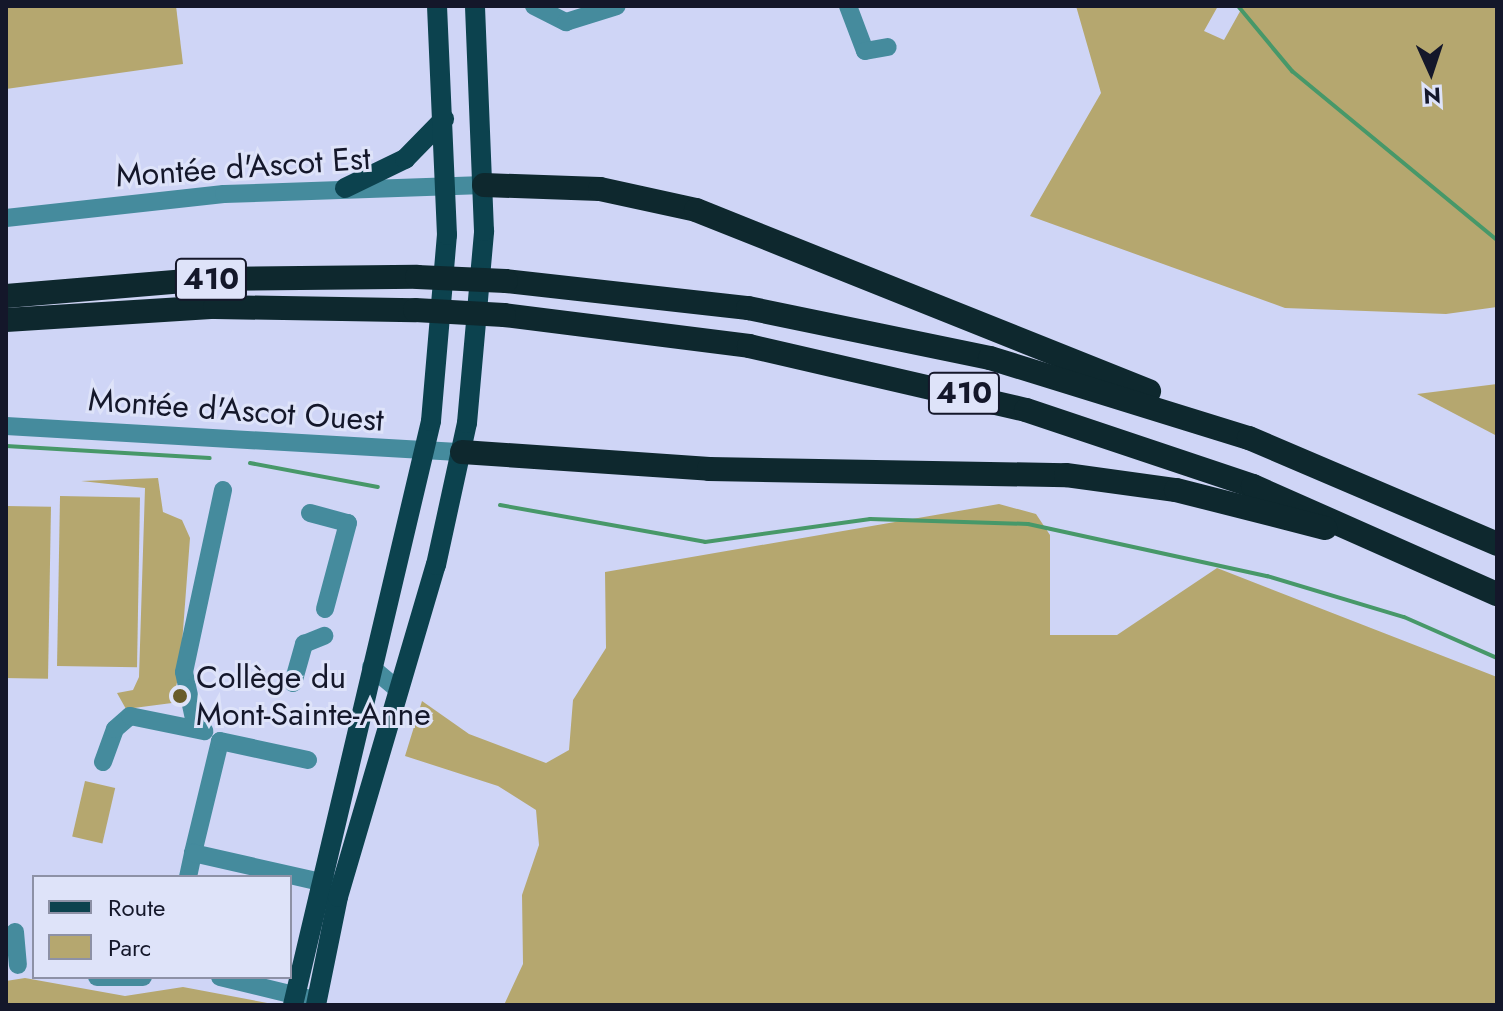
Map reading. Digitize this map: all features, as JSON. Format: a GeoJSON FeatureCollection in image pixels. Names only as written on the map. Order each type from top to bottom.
{"type":"FeatureCollection","features":[{"type":"Feature","properties":{"kind":"highway"},"geometry":{"type":"LineString","coordinates":[[484,185],[600,189],[696,210],[1072,355],[1249,438]]}},
{"type":"Feature","properties":{"kind":"highway","name":"410"},"geometry":{"type":"LineString","coordinates":[[6,296],[197,280],[417,277],[506,281],[685,299],[884,333],[1054,375],[1249,438],[1497,544]]}},
{"type":"Feature","properties":{"kind":"highway","name":"410"},"geometry":{"type":"LineString","coordinates":[[6,320],[215,307],[415,310],[504,315],[749,346],[958,392],[1194,464],[1403,548],[1497,594]]}},
{"type":"Feature","properties":{"kind":"highway"},"geometry":{"type":"LineString","coordinates":[[462,452],[709,469],[1098,478],[1208,497],[1403,548]]}},
{"type":"Feature","properties":{"kind":"main road"},"geometry":{"type":"LineString","coordinates":[[293,1000],[318,882],[423,452],[439,352],[447,185],[437,6]]}},
{"type":"Feature","properties":{"kind":"main road"},"geometry":{"type":"LineString","coordinates":[[317,1002],[341,886],[462,452],[480,321],[484,185],[475,6]]}},
{"type":"Feature","properties":{"kind":"main road"},"geometry":{"type":"LineString","coordinates":[[345,188],[405,159],[444,119]]}},
{"type":"Feature","properties":{"kind":"street"},"geometry":{"type":"LineString","coordinates":[[534,6],[566,22],[617,6]]}},
{"type":"Feature","properties":{"kind":"street"},"geometry":{"type":"LineString","coordinates":[[848,6],[865,51],[888,47]]}},
{"type":"Feature","properties":{"kind":"street","name":"Montée d'Ascot Est"},"geometry":{"type":"LineString","coordinates":[[6,218],[345,188],[484,185]]}},
{"type":"Feature","properties":{"kind":"street","name":"Montée d'Ascot Ouest"},"geometry":{"type":"LineString","coordinates":[[6,426],[462,452]]}},
{"type":"Feature","properties":{"kind":"street"},"geometry":{"type":"LineString","coordinates":[[196,728],[184,672],[223,490]]}},
{"type":"Feature","properties":{"kind":"street"},"geometry":{"type":"LineString","coordinates":[[310,513],[348,523],[325,609]]}},
{"type":"Feature","properties":{"kind":"street"},"geometry":{"type":"LineString","coordinates":[[293,683],[304,644],[324,636]]}},
{"type":"Feature","properties":{"kind":"street"},"geometry":{"type":"LineString","coordinates":[[371,667],[397,689]]}},
{"type":"Feature","properties":{"kind":"street"},"geometry":{"type":"LineString","coordinates":[[103,762],[113,731],[127,717],[196,728],[220,741],[308,760]]}},
{"type":"Feature","properties":{"kind":"street"},"geometry":{"type":"LineString","coordinates":[[188,875],[220,741]]}},
{"type":"Feature","properties":{"kind":"street"},"geometry":{"type":"LineString","coordinates":[[193,853],[288,875]]}},
{"type":"Feature","properties":{"kind":"street"},"geometry":{"type":"LineString","coordinates":[[292,876],[341,886]]}},
{"type":"Feature","properties":{"kind":"street"},"geometry":{"type":"LineString","coordinates":[[15,932],[19,967]]}},
{"type":"Feature","properties":{"kind":"street"},"geometry":{"type":"LineString","coordinates":[[226,979],[293,1000],[317,1002]]}},
{"type":"Feature","properties":{"kind":"green space"},"geometry":{"type":"Polygon","coordinates":[[[6,6],[176,6],[183,64],[6,89],[6,6]]]}},
{"type":"Feature","properties":{"kind":"green space"},"geometry":{"type":"Polygon","coordinates":[[[1076,6],[1218,6],[1204,31],[1224,40],[1243,6],[1497,6],[1497,307],[1446,314],[1285,308],[1030,216],[1101,93],[1076,6]]]}},
{"type":"Feature","properties":{"kind":"green space"},"geometry":{"type":"Polygon","coordinates":[[[1497,384],[1497,436],[1417,394],[1497,384]]]}},
{"type":"Feature","properties":{"kind":"green space"},"geometry":{"type":"Polygon","coordinates":[[[158,478],[163,512],[182,520],[190,538],[180,670],[172,703],[126,709],[117,693],[133,690],[139,677],[145,488],[81,481],[158,478]]]}},
{"type":"Feature","properties":{"kind":"green space"},"geometry":{"type":"Polygon","coordinates":[[[60,496],[140,497],[137,667],[57,666],[60,496]]]}},
{"type":"Feature","properties":{"kind":"green space"},"geometry":{"type":"Polygon","coordinates":[[[999,504],[1036,514],[1050,535],[1050,635],[1117,635],[1217,568],[1497,677],[1497,1005],[504,1005],[523,964],[522,895],[539,845],[536,810],[498,786],[405,756],[422,701],[469,734],[546,763],[569,750],[573,700],[606,648],[605,572],[999,504]]]}},
{"type":"Feature","properties":{"kind":"green space"},"geometry":{"type":"Polygon","coordinates":[[[6,506],[51,507],[48,679],[6,678],[6,506]]]}},
{"type":"Feature","properties":{"kind":"green space"},"geometry":{"type":"Polygon","coordinates":[[[85,781],[115,788],[102,844],[72,837],[85,781]]]}},
{"type":"Feature","properties":{"kind":"green space"},"geometry":{"type":"Polygon","coordinates":[[[25,978],[125,996],[183,987],[278,1005],[6,1005],[6,981],[25,978]]]}},
{"type":"Feature","properties":{"kind":"waterway"},"geometry":{"type":"LineString","coordinates":[[1238,6],[1292,71],[1497,240]]}},
{"type":"Feature","properties":{"kind":"waterway"},"geometry":{"type":"LineString","coordinates":[[6,446],[210,458]]}},
{"type":"Feature","properties":{"kind":"waterway"},"geometry":{"type":"LineString","coordinates":[[250,463],[378,487]]}},
{"type":"Feature","properties":{"kind":"waterway"},"geometry":{"type":"LineString","coordinates":[[500,505],[705,542],[870,519],[1028,524],[1267,576],[1404,617],[1497,658]]}},
{"type":"Feature","properties":{"kind":"place","name":"Collège du Mont-Sainte-Anne"},"geometry":{"type":"Point","coordinates":[180,696]}}]}
